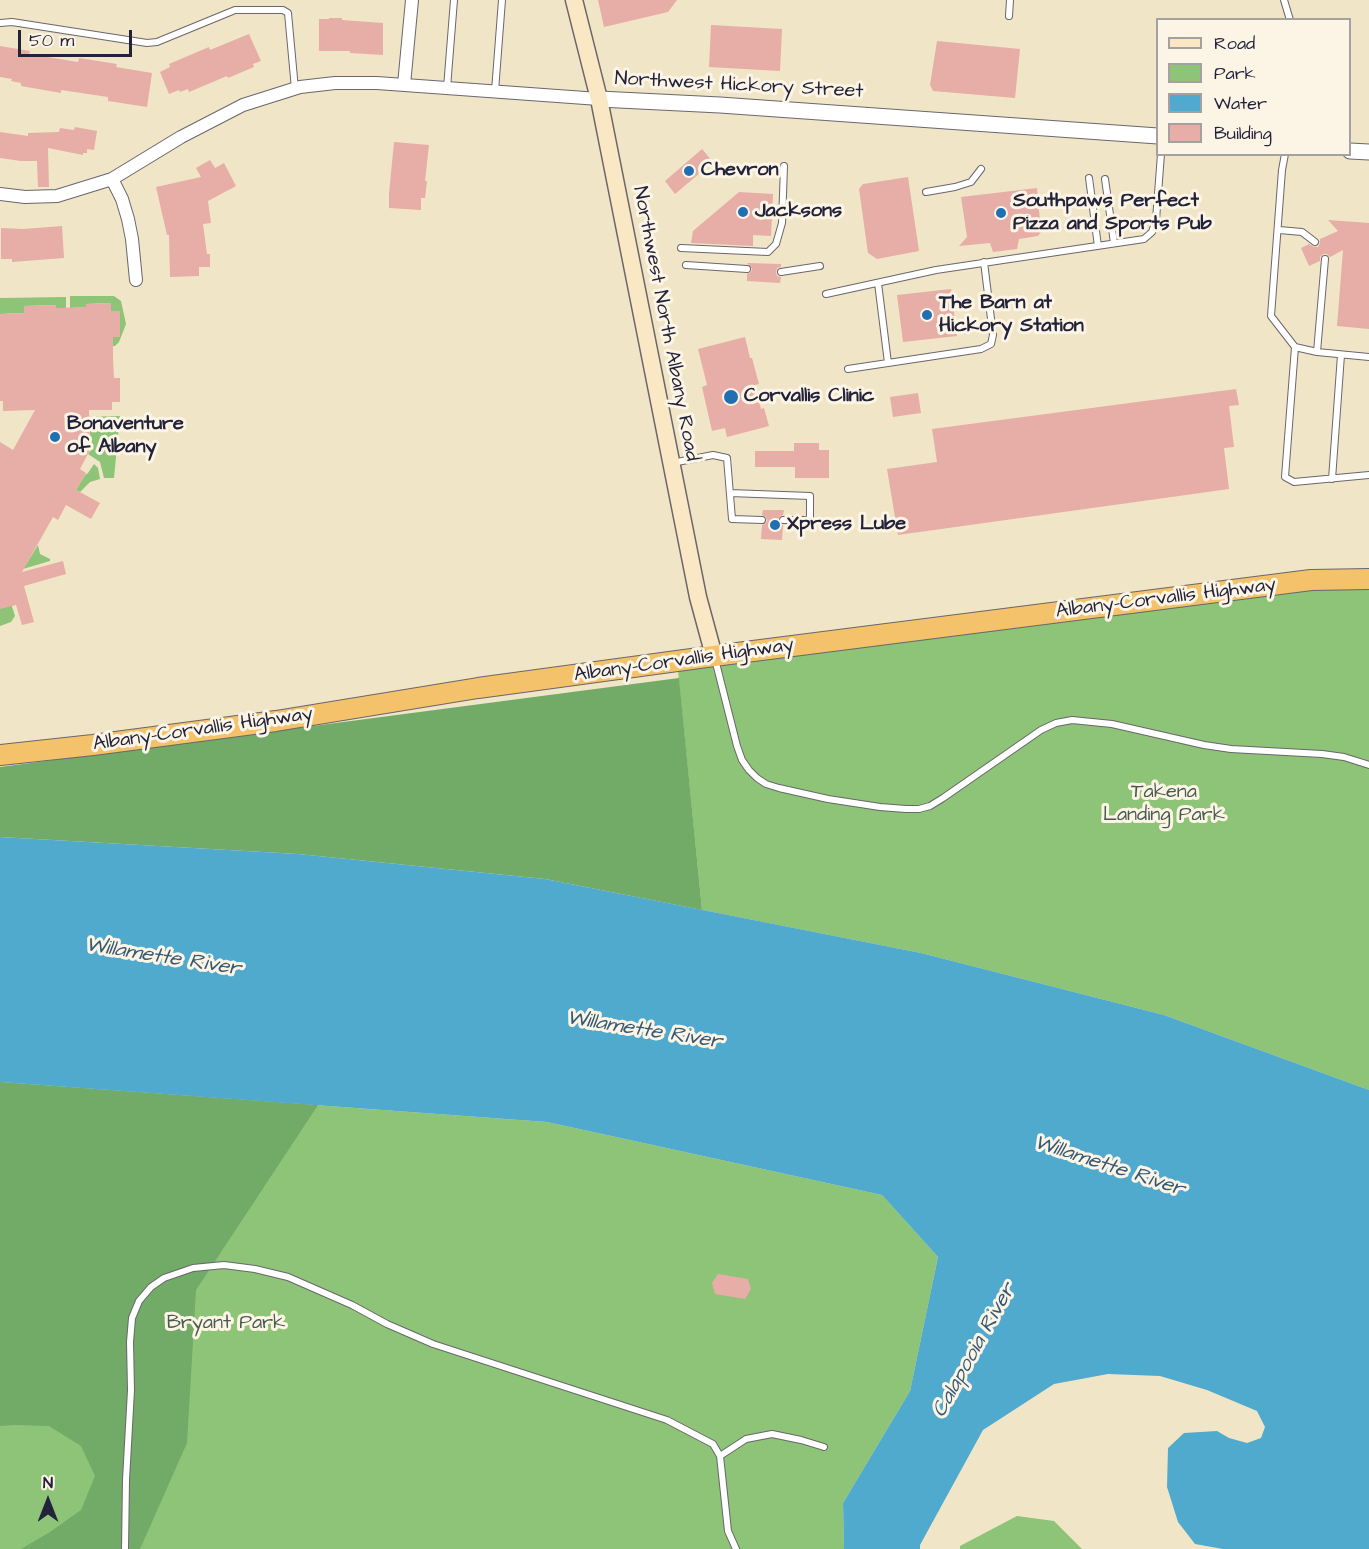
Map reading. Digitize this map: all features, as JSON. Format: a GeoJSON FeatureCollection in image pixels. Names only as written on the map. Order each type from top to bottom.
{"type":"FeatureCollection","features":[{"type":"Feature","properties":{"kind":"highway","name":"Albany-Corvallis Highway"},"geometry":{"type":"LineString","coordinates":[[0,755],[276,721],[478,688],[714,656],[1311,580],[1369,579]]}},
{"type":"Feature","properties":{"kind":"main road","name":"Northwest North Albany Road"},"geometry":{"type":"LineString","coordinates":[[574,0],[599,99],[698,597],[714,656]]}},
{"type":"Feature","properties":{"kind":"street"},"geometry":{"type":"LineString","coordinates":[[404,85],[412,0]]}},
{"type":"Feature","properties":{"kind":"street","name":"Northwest Hickory Street"},"geometry":{"type":"LineString","coordinates":[[0,194],[25,197],[57,196],[112,179],[181,137],[243,105],[295,89],[335,83],[404,85],[599,99],[731,105],[1156,136]]}},
{"type":"Feature","properties":{"kind":"street"},"geometry":{"type":"LineString","coordinates":[[1351,151],[1369,152]]}},
{"type":"Feature","properties":{"kind":"street"},"geometry":{"type":"LineString","coordinates":[[112,179],[122,199],[128,219],[136,280]]}},
{"type":"Feature","properties":{"kind":"lane"},"geometry":{"type":"LineString","coordinates":[[447,88],[454,0]]}},
{"type":"Feature","properties":{"kind":"lane"},"geometry":{"type":"LineString","coordinates":[[495,92],[502,0]]}},
{"type":"Feature","properties":{"kind":"lane"},"geometry":{"type":"LineString","coordinates":[[1009,16],[1010,0]]}},
{"type":"Feature","properties":{"kind":"lane"},"geometry":{"type":"LineString","coordinates":[[1284,0],[1289,18]]}},
{"type":"Feature","properties":{"kind":"lane"},"geometry":{"type":"LineString","coordinates":[[0,23],[12,22],[147,43],[157,42],[235,10],[283,10],[288,13],[295,89]]}},
{"type":"Feature","properties":{"kind":"lane"},"geometry":{"type":"LineString","coordinates":[[826,294],[936,270],[1144,239],[1152,232],[1156,220],[1161,156]]}},
{"type":"Feature","properties":{"kind":"lane"},"geometry":{"type":"LineString","coordinates":[[1285,156],[1271,316],[1295,347],[1317,352],[1369,357]]}},
{"type":"Feature","properties":{"kind":"lane"},"geometry":{"type":"LineString","coordinates":[[681,248],[768,252],[776,244],[782,223],[784,166]]}},
{"type":"Feature","properties":{"kind":"lane"},"geometry":{"type":"LineString","coordinates":[[926,192],[956,188],[971,182],[981,169]]}},
{"type":"Feature","properties":{"kind":"lane"},"geometry":{"type":"LineString","coordinates":[[1089,178],[1098,246]]}},
{"type":"Feature","properties":{"kind":"lane"},"geometry":{"type":"LineString","coordinates":[[1105,179],[1114,243]]}},
{"type":"Feature","properties":{"kind":"lane"},"geometry":{"type":"LineString","coordinates":[[1279,230],[1302,232],[1315,242]]}},
{"type":"Feature","properties":{"kind":"lane"},"geometry":{"type":"LineString","coordinates":[[1317,352],[1325,259]]}},
{"type":"Feature","properties":{"kind":"lane"},"geometry":{"type":"LineString","coordinates":[[848,369],[981,349],[991,344],[993,334],[984,262]]}},
{"type":"Feature","properties":{"kind":"lane"},"geometry":{"type":"LineString","coordinates":[[686,265],[747,269]]}},
{"type":"Feature","properties":{"kind":"lane"},"geometry":{"type":"LineString","coordinates":[[781,272],[820,266]]}},
{"type":"Feature","properties":{"kind":"lane"},"geometry":{"type":"LineString","coordinates":[[878,283],[888,363]]}},
{"type":"Feature","properties":{"kind":"lane"},"geometry":{"type":"LineString","coordinates":[[1295,347],[1285,477],[1294,482],[1369,476]]}},
{"type":"Feature","properties":{"kind":"lane"},"geometry":{"type":"LineString","coordinates":[[1332,479],[1341,355]]}},
{"type":"Feature","properties":{"kind":"lane"},"geometry":{"type":"LineString","coordinates":[[672,463],[713,455],[727,459],[732,519],[762,520]]}},
{"type":"Feature","properties":{"kind":"lane"},"geometry":{"type":"LineString","coordinates":[[730,493],[810,496],[810,520],[783,520]]}},
{"type":"Feature","properties":{"kind":"lane"},"geometry":{"type":"LineString","coordinates":[[714,656],[737,747],[749,770],[766,784],[828,799],[906,809],[930,806],[1041,730],[1056,723],[1072,720],[1112,724],[1204,746],[1322,754],[1344,757],[1369,765]]}},
{"type":"Feature","properties":{"kind":"lane"},"geometry":{"type":"LineString","coordinates":[[125,1549],[132,1318],[139,1301],[151,1287],[164,1278],[193,1268],[224,1265],[288,1277],[433,1344],[667,1420],[712,1444],[720,1456],[728,1531],[736,1549]]}},
{"type":"Feature","properties":{"kind":"lane"},"geometry":{"type":"LineString","coordinates":[[720,1456],[746,1439],[772,1434],[824,1448]]}},
{"type":"Feature","properties":{"kind":"green space"},"geometry":{"type":"Polygon","coordinates":[[[70,296],[114,296],[121,301],[126,324],[119,342],[115,346],[112,346],[111,337],[120,337],[120,312],[111,311],[111,303],[86,304],[86,307],[70,308],[70,296]]]}},
{"type":"Feature","properties":{"kind":"green space"},"geometry":{"type":"Polygon","coordinates":[[[66,297],[66,308],[62,308],[61,311],[56,311],[56,305],[24,306],[24,313],[0,314],[0,298],[66,297]]]}},
{"type":"Feature","properties":{"kind":"green space"},"geometry":{"type":"Polygon","coordinates":[[[120,416],[114,478],[104,478],[100,462],[88,454],[91,450],[87,447],[90,441],[90,420],[86,417],[120,416]]]}},
{"type":"Feature","properties":{"kind":"green space"},"geometry":{"type":"Polygon","coordinates":[[[94,464],[98,468],[100,479],[90,482],[80,492],[76,490],[85,475],[94,464]]]}},
{"type":"Feature","properties":{"kind":"green space"},"geometry":{"type":"Polygon","coordinates":[[[38,545],[40,554],[50,561],[16,571],[6,588],[15,616],[11,622],[0,626],[0,571],[27,563],[38,545]]]}},
{"type":"Feature","properties":{"kind":"green space","name":"Takena Landing Park"},"geometry":{"type":"Polygon","coordinates":[[[1369,580],[1369,1090],[1164,1015],[921,953],[702,910],[677,661],[1369,580]]]}},
{"type":"Feature","properties":{"kind":"green space"},"geometry":{"type":"Polygon","coordinates":[[[679,678],[702,910],[545,879],[298,854],[0,837],[0,767],[679,678]]]}},
{"type":"Feature","properties":{"kind":"green space","name":"Bryant Park"},"geometry":{"type":"Polygon","coordinates":[[[0,1082],[547,1122],[882,1195],[938,1257],[910,1391],[843,1503],[844,1549],[0,1549],[0,1082]]]}},
{"type":"Feature","properties":{"kind":"green space"},"geometry":{"type":"Polygon","coordinates":[[[0,1082],[318,1105],[196,1290],[187,1443],[140,1549],[21,1549],[81,1510],[95,1476],[81,1446],[49,1426],[0,1426],[0,1082]]]}},
{"type":"Feature","properties":{"kind":"green space"},"geometry":{"type":"Polygon","coordinates":[[[1017,1516],[1054,1521],[1082,1549],[960,1549],[960,1546],[1017,1516]]]}},
{"type":"Feature","properties":{"kind":"water"},"geometry":{"type":"Polygon","coordinates":[[[0,837],[298,854],[545,879],[921,953],[1164,1015],[1369,1090],[1369,1549],[1223,1549],[1195,1544],[1178,1522],[1167,1487],[1168,1448],[1184,1433],[1217,1431],[1229,1438],[1247,1443],[1261,1438],[1265,1427],[1257,1411],[1207,1390],[1160,1376],[1108,1374],[1054,1384],[983,1430],[920,1545],[920,1549],[844,1549],[843,1503],[910,1391],[938,1257],[882,1195],[547,1122],[0,1082],[0,837]]]}},
{"type":"Feature","properties":{"kind":"building"},"geometry":{"type":"Polygon","coordinates":[[[598,0],[677,0],[668,12],[604,27],[598,0]]]}},
{"type":"Feature","properties":{"kind":"building"},"geometry":{"type":"Polygon","coordinates":[[[319,19],[383,23],[383,55],[350,53],[350,51],[319,51],[319,19]]]}},
{"type":"Feature","properties":{"kind":"building"},"geometry":{"type":"Polygon","coordinates":[[[711,25],[782,29],[780,71],[709,67],[711,25]]]}},
{"type":"Feature","properties":{"kind":"building"},"geometry":{"type":"Polygon","coordinates":[[[249,34],[261,61],[253,64],[254,67],[189,92],[188,89],[169,94],[160,72],[170,67],[169,64],[209,47],[210,50],[249,34]]]}},
{"type":"Feature","properties":{"kind":"building"},"geometry":{"type":"Polygon","coordinates":[[[937,41],[1020,49],[1015,98],[933,91],[930,85],[937,41]]]}},
{"type":"Feature","properties":{"kind":"building"},"geometry":{"type":"Polygon","coordinates":[[[0,46],[30,51],[29,54],[78,62],[79,58],[152,73],[147,107],[108,101],[108,97],[61,90],[61,93],[21,86],[21,83],[11,81],[12,79],[0,77],[0,46]]]}},
{"type":"Feature","properties":{"kind":"building"},"geometry":{"type":"Polygon","coordinates":[[[75,127],[97,131],[94,150],[87,149],[87,153],[83,155],[48,148],[49,187],[38,187],[37,161],[0,158],[0,132],[28,136],[28,133],[59,132],[60,128],[74,130],[75,127]]]}},
{"type":"Feature","properties":{"kind":"building"},"geometry":{"type":"Polygon","coordinates":[[[394,142],[429,145],[425,198],[421,198],[421,210],[389,208],[394,142]]]}},
{"type":"Feature","properties":{"kind":"building","name":"Chevron"},"geometry":{"type":"Polygon","coordinates":[[[702,149],[713,162],[675,194],[665,181],[702,149]]]}},
{"type":"Feature","properties":{"kind":"building"},"geometry":{"type":"Polygon","coordinates":[[[210,160],[215,168],[224,163],[236,186],[208,201],[211,223],[203,224],[207,254],[210,254],[210,267],[199,267],[199,276],[170,277],[169,235],[167,235],[156,187],[201,177],[196,168],[210,160]]]}},
{"type":"Feature","properties":{"kind":"building"},"geometry":{"type":"Polygon","coordinates":[[[908,177],[919,251],[877,259],[868,253],[859,189],[863,184],[908,177]]]}},
{"type":"Feature","properties":{"kind":"building","name":"Southpaws Perfect Pizza and Sports Pub"},"geometry":{"type":"Polygon","coordinates":[[[1037,188],[1041,232],[1038,236],[1019,239],[1017,249],[993,252],[990,243],[959,246],[967,237],[961,197],[1037,188]]]}},
{"type":"Feature","properties":{"kind":"building","name":"Jacksons"},"geometry":{"type":"Polygon","coordinates":[[[739,192],[773,194],[771,236],[753,235],[753,246],[691,243],[693,231],[739,192]]]}},
{"type":"Feature","properties":{"kind":"building"},"geometry":{"type":"Polygon","coordinates":[[[1328,220],[1369,223],[1369,329],[1337,326],[1343,250],[1330,257],[1323,254],[1320,261],[1309,266],[1301,248],[1309,244],[1318,247],[1320,239],[1338,231],[1328,220]]]}},
{"type":"Feature","properties":{"kind":"building"},"geometry":{"type":"Polygon","coordinates":[[[62,226],[64,258],[12,262],[12,259],[1,259],[1,228],[62,226]]]}},
{"type":"Feature","properties":{"kind":"building"},"geometry":{"type":"Polygon","coordinates":[[[747,263],[781,264],[776,272],[777,276],[781,277],[780,283],[747,281],[747,274],[752,269],[747,263]]]}},
{"type":"Feature","properties":{"kind":"building","name":"The Barn at Hickory Station"},"geometry":{"type":"Polygon","coordinates":[[[951,289],[957,336],[903,342],[897,295],[951,289]]]}},
{"type":"Feature","properties":{"kind":"building","name":"Bonaventure of Albany"},"geometry":{"type":"Polygon","coordinates":[[[111,303],[111,311],[120,311],[120,337],[113,337],[113,358],[114,378],[120,378],[120,402],[112,402],[112,410],[89,410],[90,450],[80,469],[86,473],[76,490],[100,503],[91,519],[66,505],[58,520],[53,517],[22,572],[63,561],[66,574],[24,586],[34,622],[22,625],[16,605],[0,609],[0,442],[13,450],[35,410],[3,411],[3,401],[0,401],[0,314],[24,313],[24,306],[86,307],[86,304],[111,303]]]}},
{"type":"Feature","properties":{"kind":"building","name":"Corvallis Clinic"},"geometry":{"type":"Polygon","coordinates":[[[745,337],[759,384],[755,385],[761,409],[764,408],[769,426],[727,437],[725,428],[712,431],[702,387],[707,385],[698,349],[745,337]]]}},
{"type":"Feature","properties":{"kind":"building"},"geometry":{"type":"Polygon","coordinates":[[[1236,389],[1239,405],[1229,406],[1234,447],[1224,448],[1229,489],[898,535],[887,469],[937,462],[932,429],[1236,389]]]}},
{"type":"Feature","properties":{"kind":"building"},"geometry":{"type":"Polygon","coordinates":[[[918,393],[921,413],[893,417],[890,397],[918,393]]]}},
{"type":"Feature","properties":{"kind":"building"},"geometry":{"type":"Polygon","coordinates":[[[794,443],[819,443],[819,450],[829,450],[829,478],[795,478],[795,467],[755,467],[755,451],[794,451],[794,443]]]}},
{"type":"Feature","properties":{"kind":"building"},"geometry":{"type":"Polygon","coordinates":[[[763,510],[784,510],[783,515],[778,519],[783,525],[782,540],[761,539],[762,525],[767,521],[762,515],[763,510]]]}},
{"type":"Feature","properties":{"kind":"building"},"geometry":{"type":"Polygon","coordinates":[[[718,1274],[748,1279],[751,1289],[745,1299],[715,1294],[712,1283],[718,1274]]]}},
{"type":"Feature","properties":{"kind":"place","name":"Chevron"},"geometry":{"type":"Point","coordinates":[689,171]}},
{"type":"Feature","properties":{"kind":"place","name":"Jacksons"},"geometry":{"type":"Point","coordinates":[743,212]}},
{"type":"Feature","properties":{"kind":"place","name":"Southpaws Perfect Pizza and Sports Pub"},"geometry":{"type":"Point","coordinates":[1001,213]}},
{"type":"Feature","properties":{"kind":"place","name":"The Barn at Hickory Station"},"geometry":{"type":"Point","coordinates":[927,315]}},
{"type":"Feature","properties":{"kind":"place","name":"Corvallis Clinic"},"geometry":{"type":"Point","coordinates":[731,397]}},
{"type":"Feature","properties":{"kind":"place","name":"Bonaventure of Albany"},"geometry":{"type":"Point","coordinates":[55,437]}},
{"type":"Feature","properties":{"kind":"place","name":"Xpress Lube"},"geometry":{"type":"Point","coordinates":[775,525]}},
{"type":"Feature","properties":{"kind":"water label","name":"Willamette River"},"geometry":{"type":"Point","coordinates":[163,958]}},
{"type":"Feature","properties":{"kind":"water label","name":"Willamette River"},"geometry":{"type":"Point","coordinates":[644,1031]}},
{"type":"Feature","properties":{"kind":"water label","name":"Willamette River"},"geometry":{"type":"Point","coordinates":[1109,1167]}},
{"type":"Feature","properties":{"kind":"water label","name":"Calapooia River"},"geometry":{"type":"Point","coordinates":[975,1351]}}]}
